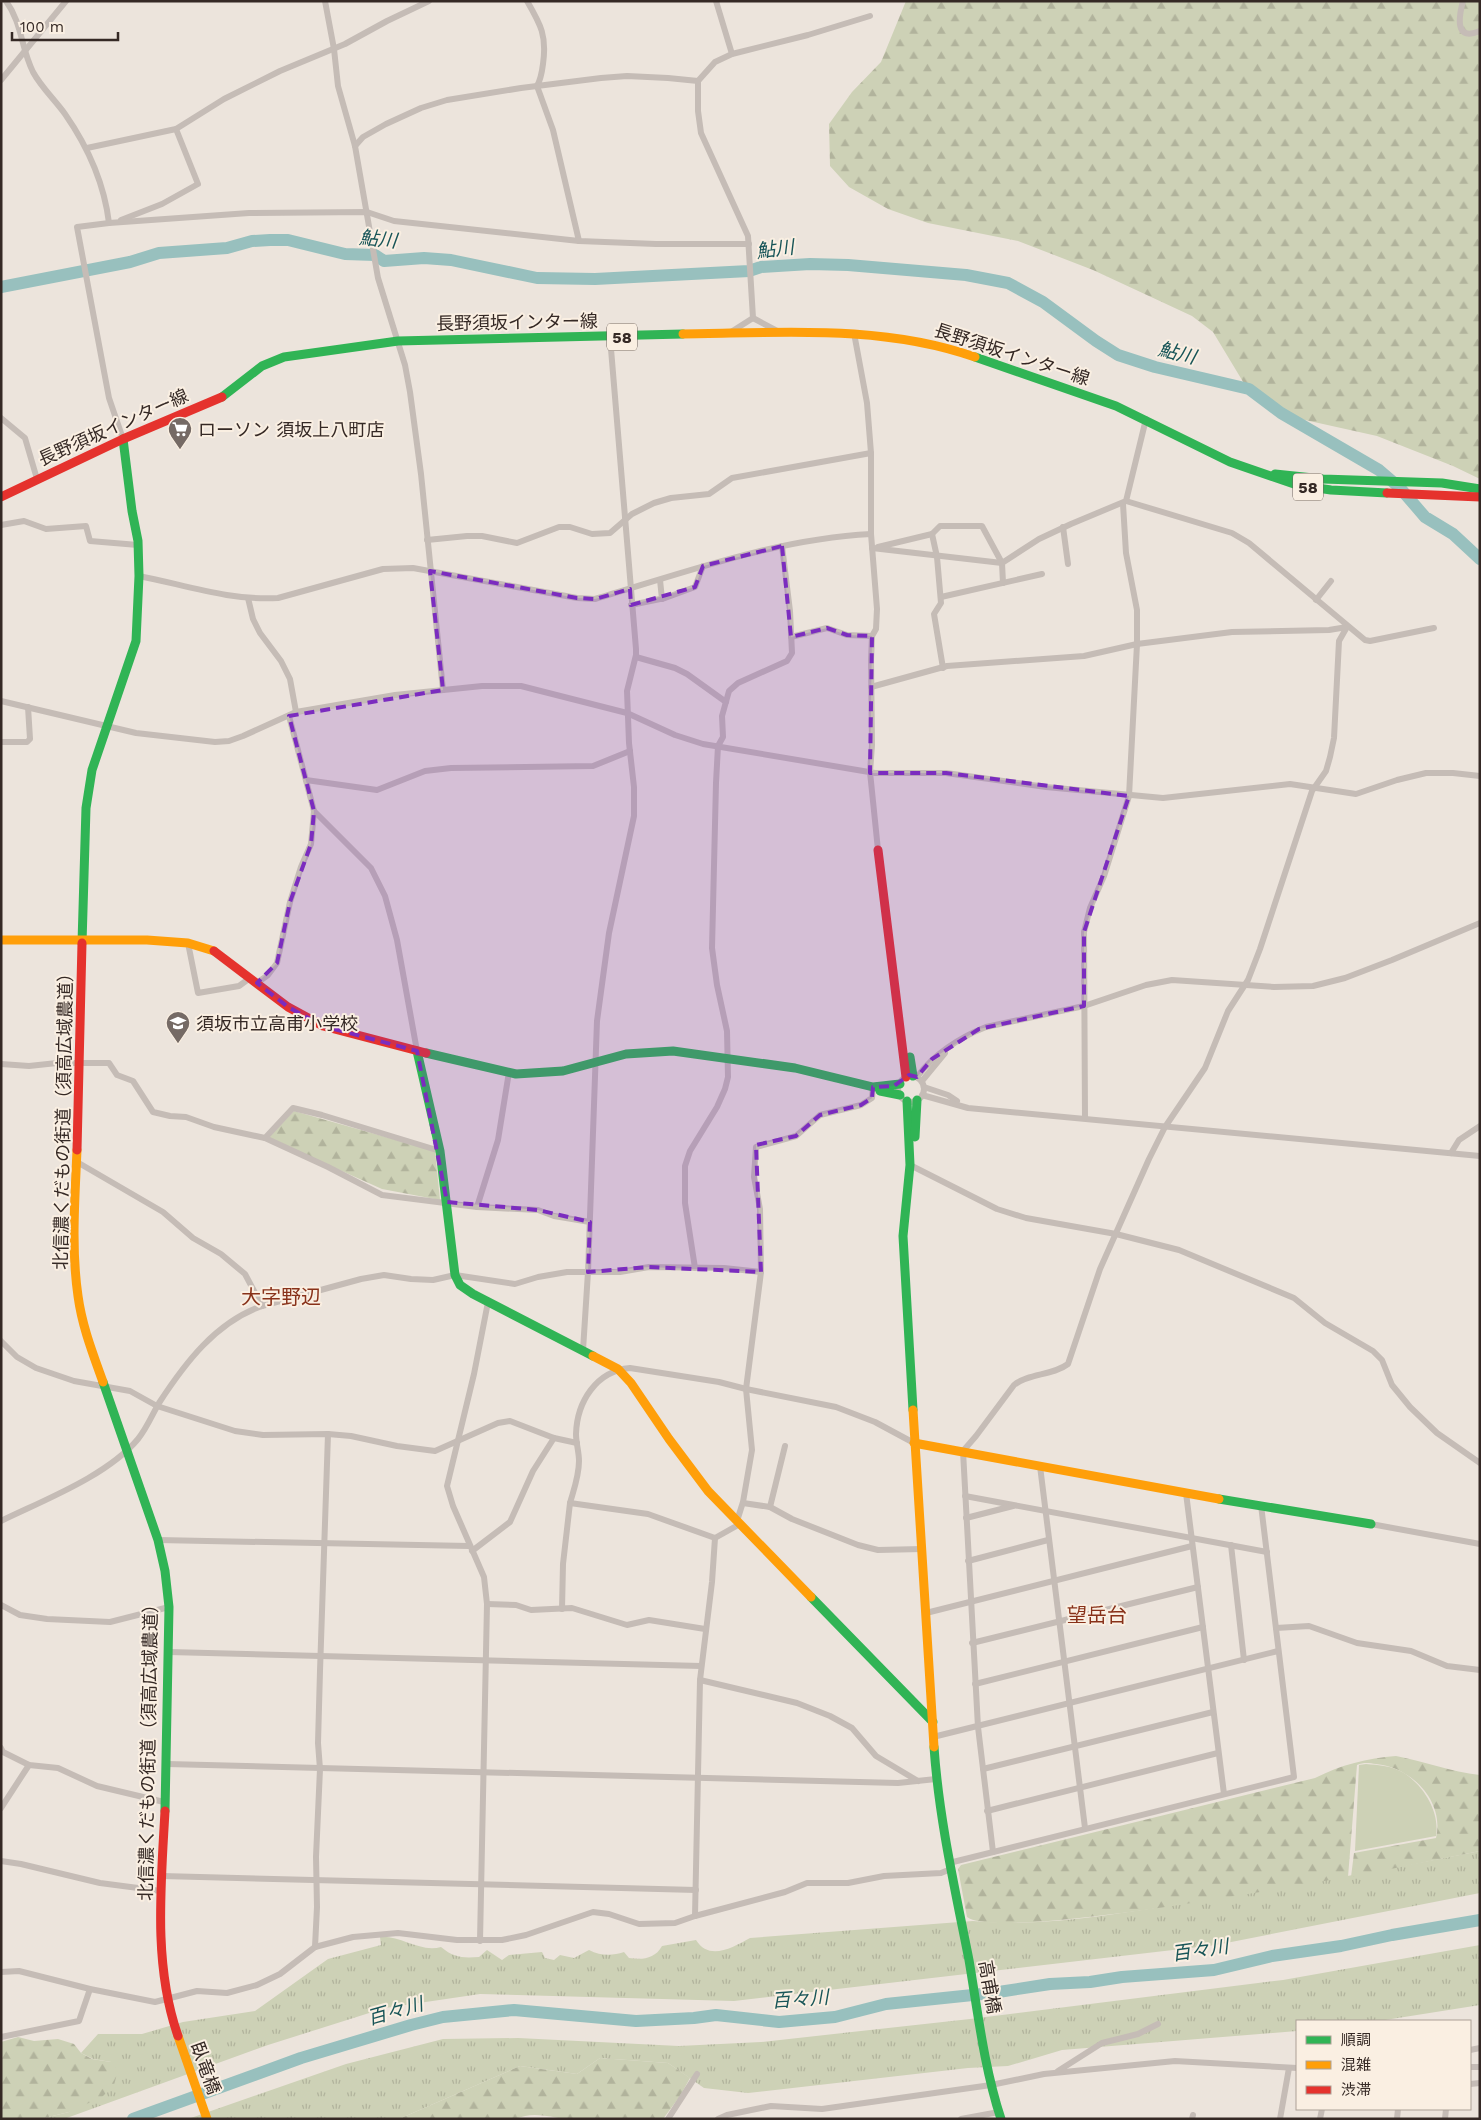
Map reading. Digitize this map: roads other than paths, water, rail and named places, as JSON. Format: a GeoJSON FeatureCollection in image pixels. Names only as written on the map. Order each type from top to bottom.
{"type":"FeatureCollection","features":[{"type":"Feature","properties":{"kind":"street"},"geometry":{"type":"LineString","coordinates":[[6,1],[20,27],[24,52],[34,73],[65,113],[87,148],[106,199],[112,222]]}},
{"type":"Feature","properties":{"kind":"street"},"geometry":{"type":"LineString","coordinates":[[1,80],[66,1]]}},
{"type":"Feature","properties":{"kind":"street"},"geometry":{"type":"LineString","coordinates":[[324,1],[334,49],[338,86],[355,146],[378,278],[398,341],[410,392],[428,540],[443,690]]}},
{"type":"Feature","properties":{"kind":"street"},"geometry":{"type":"LineString","coordinates":[[87,148],[176,129],[232,95],[280,71],[334,49],[429,1]]}},
{"type":"Feature","properties":{"kind":"street"},"geometry":{"type":"LineString","coordinates":[[527,1],[540,24],[545,38],[541,80],[537,86]]}},
{"type":"Feature","properties":{"kind":"street"},"geometry":{"type":"LineString","coordinates":[[716,1],[732,54]]}},
{"type":"Feature","properties":{"kind":"street"},"geometry":{"type":"LineString","coordinates":[[1463,1],[1458,22],[1462,30],[1468,33],[1480,31]]}},
{"type":"Feature","properties":{"kind":"street"},"geometry":{"type":"LineString","coordinates":[[753,316],[749,244],[740,218],[701,133],[698,111],[698,82],[715,62],[732,54],[808,35],[870,16]]}},
{"type":"Feature","properties":{"kind":"street"},"geometry":{"type":"LineString","coordinates":[[355,146],[363,137],[421,108],[456,98],[537,86],[627,76],[698,82]]}},
{"type":"Feature","properties":{"kind":"street"},"geometry":{"type":"LineString","coordinates":[[537,86],[555,138],[579,241]]}},
{"type":"Feature","properties":{"kind":"street"},"geometry":{"type":"LineString","coordinates":[[112,222],[162,204],[198,184],[176,129]]}},
{"type":"Feature","properties":{"kind":"street"},"geometry":{"type":"LineString","coordinates":[[123,439],[108,398],[77,236],[77,227],[112,222],[249,213],[367,215],[394,221],[579,241],[656,244],[749,244]]}},
{"type":"Feature","properties":{"kind":"street"},"geometry":{"type":"LineString","coordinates":[[753,316],[780,332]]}},
{"type":"Feature","properties":{"kind":"street"},"geometry":{"type":"LineString","coordinates":[[728,334],[753,316]]}},
{"type":"Feature","properties":{"kind":"street","name":"長野須坂インター線"},"geometry":{"type":"LineString","coordinates":[[1,497],[123,439],[222,397],[262,366],[284,357],[398,341],[780,332],[854,333],[900,338],[944,346],[1116,406],[1146,419],[1230,462],[1297,485],[1331,490],[1480,497]]}},
{"type":"Feature","properties":{"kind":"street"},"geometry":{"type":"LineString","coordinates":[[854,333],[867,403],[871,453],[871,534],[877,609],[876,629],[872,636],[872,744],[870,772],[900,1026],[920,1098],[910,1165]]}},
{"type":"Feature","properties":{"kind":"street"},"geometry":{"type":"LineString","coordinates":[[583,1350],[598,1021],[609,933],[634,816],[634,787],[627,713],[627,691],[636,657],[610,337]]}},
{"type":"Feature","properties":{"kind":"street"},"geometry":{"type":"LineString","coordinates":[[1,418],[25,438],[37,479]]}},
{"type":"Feature","properties":{"kind":"street"},"geometry":{"type":"LineString","coordinates":[[1085,1118],[1084,932],[1090,908],[1113,850],[1129,796],[1137,610],[1126,553],[1125,502],[1146,419]]}},
{"type":"Feature","properties":{"kind":"street","name":"北信濃くだもの街道（須高広域農道）"},"geometry":{"type":"LineString","coordinates":[[123,439],[138,545],[139,576],[136,641],[92,770],[86,808],[84,940],[74,1254],[78,1298],[88,1340],[158,1540],[165,1571],[169,1607],[169,1652],[167,1764],[161,1891],[163,1973],[174,2028]]}},
{"type":"Feature","properties":{"kind":"street"},"geometry":{"type":"LineString","coordinates":[[428,540],[482,536],[517,543],[559,527],[592,534],[610,533],[632,514],[654,503],[671,498],[709,494],[732,478],[871,453]]}},
{"type":"Feature","properties":{"kind":"street","name":"長野須坂インター線"},"geometry":{"type":"LineString","coordinates":[[1252,470],[1317,479],[1464,484],[1480,489]]}},
{"type":"Feature","properties":{"kind":"street"},"geometry":{"type":"LineString","coordinates":[[872,548],[1002,563],[1039,539],[1063,527],[1125,502],[1232,533],[1249,543],[1347,627],[1365,640],[1370,641],[1434,628]]}},
{"type":"Feature","properties":{"kind":"street"},"geometry":{"type":"LineString","coordinates":[[1,526],[24,521],[46,529],[86,526],[90,541],[138,545]]}},
{"type":"Feature","properties":{"kind":"street"},"geometry":{"type":"LineString","coordinates":[[872,548],[932,534],[940,526],[982,526],[1002,563],[1003,582]]}},
{"type":"Feature","properties":{"kind":"street"},"geometry":{"type":"LineString","coordinates":[[1063,527],[1068,564]]}},
{"type":"Feature","properties":{"kind":"street"},"geometry":{"type":"LineString","coordinates":[[139,576],[248,598],[278,598],[383,569],[412,568],[577,598],[595,599],[703,566],[782,546],[833,536],[871,534]]}},
{"type":"Feature","properties":{"kind":"street"},"geometry":{"type":"LineString","coordinates":[[932,534],[937,556],[941,597],[941,603],[934,614],[943,668]]}},
{"type":"Feature","properties":{"kind":"street"},"geometry":{"type":"LineString","coordinates":[[696,1268],[685,1203],[685,1166],[690,1151],[714,1112],[725,1089],[728,1077],[727,1031],[716,985],[712,948],[712,884],[718,746],[723,737],[722,716],[729,691],[738,683],[787,661],[792,653],[790,611],[782,546]]}},
{"type":"Feature","properties":{"kind":"street"},"geometry":{"type":"LineString","coordinates":[[631,605],[662,599],[695,587],[703,566]]}},
{"type":"Feature","properties":{"kind":"street"},"geometry":{"type":"LineString","coordinates":[[941,597],[1042,574]]}},
{"type":"Feature","properties":{"kind":"street"},"geometry":{"type":"LineString","coordinates":[[660,580],[662,599]]}},
{"type":"Feature","properties":{"kind":"street"},"geometry":{"type":"LineString","coordinates":[[1316,600],[1331,581]]}},
{"type":"Feature","properties":{"kind":"street"},"geometry":{"type":"LineString","coordinates":[[248,598],[253,619],[260,633],[281,662],[290,679],[296,712]]}},
{"type":"Feature","properties":{"kind":"street"},"geometry":{"type":"LineString","coordinates":[[871,687],[943,668],[1084,656],[1137,644],[1232,632],[1329,630],[1347,627]]}},
{"type":"Feature","properties":{"kind":"street"},"geometry":{"type":"LineString","coordinates":[[993,1852],[978,1727],[963,1451],[1014,1386],[1021,1380],[1062,1369],[1068,1364],[1100,1269],[1165,1127],[1205,1068],[1228,1011],[1248,980],[1273,915],[1314,787],[1326,771],[1330,757],[1334,738],[1339,641],[1347,627]]}},
{"type":"Feature","properties":{"kind":"street"},"geometry":{"type":"LineString","coordinates":[[791,637],[827,628],[846,635],[872,636]]}},
{"type":"Feature","properties":{"kind":"street"},"geometry":{"type":"LineString","coordinates":[[636,657],[675,668],[687,674],[726,702]]}},
{"type":"Feature","properties":{"kind":"street"},"geometry":{"type":"LineString","coordinates":[[1,701],[136,733],[215,742],[236,738],[296,712],[395,695],[482,686],[521,686],[627,713],[675,735],[718,746],[875,773],[946,773],[1046,787],[1163,798],[1290,784],[1356,794],[1397,780],[1426,773],[1480,776]]}},
{"type":"Feature","properties":{"kind":"street"},"geometry":{"type":"LineString","coordinates":[[1,742],[27,742],[30,739],[28,707]]}},
{"type":"Feature","properties":{"kind":"street"},"geometry":{"type":"LineString","coordinates":[[188,943],[198,993],[239,986],[268,976],[277,963],[290,902],[301,866],[311,844],[314,811],[289,716]]}},
{"type":"Feature","properties":{"kind":"street"},"geometry":{"type":"LineString","coordinates":[[306,780],[377,790],[425,771],[451,768],[593,766],[630,751]]}},
{"type":"Feature","properties":{"kind":"street"},"geometry":{"type":"LineString","coordinates":[[314,811],[371,868],[385,896],[440,1151],[456,1275],[460,1285],[488,1302],[618,1369],[631,1383],[692,1471],[738,1522],[932,1722]]}},
{"type":"Feature","properties":{"kind":"street"},"geometry":{"type":"LineString","coordinates":[[910,1165],[904,1098],[914,1081],[932,1059],[971,1033],[986,1026],[1084,1006],[1146,985],[1172,980],[1243,985],[1313,986],[1346,978],[1480,923]]}},
{"type":"Feature","properties":{"kind":"street"},"geometry":{"type":"LineString","coordinates":[[1,940],[147,940],[188,943],[214,951],[288,1007],[323,1026],[417,1051],[516,1074],[563,1071],[626,1054],[650,1051],[696,1053],[837,1077],[874,1087],[879,1091],[904,1098],[920,1098],[968,1108],[1480,1156]]}},
{"type":"Feature","properties":{"kind":"street"},"geometry":{"type":"LineString","coordinates":[[1,1064],[30,1066],[57,1063],[109,1063],[117,1075],[133,1081],[153,1112],[186,1117],[214,1127],[265,1138],[328,1167],[382,1195],[477,1207],[538,1210],[554,1216],[590,1222]]}},
{"type":"Feature","properties":{"kind":"street"},"geometry":{"type":"LineString","coordinates":[[477,1207],[498,1140],[509,1072]]}},
{"type":"Feature","properties":{"kind":"street"},"geometry":{"type":"LineString","coordinates":[[874,1087],[914,1081],[948,1096],[968,1108]]}},
{"type":"Feature","properties":{"kind":"street"},"geometry":{"type":"LineString","coordinates":[[715,1538],[738,1522],[752,1450],[746,1389],[761,1272],[760,1209],[754,1178],[756,1147],[796,1136],[820,1115],[860,1105],[872,1098],[874,1087]]}},
{"type":"Feature","properties":{"kind":"street"},"geometry":{"type":"LineString","coordinates":[[265,1138],[294,1108],[440,1151]]}},
{"type":"Feature","properties":{"kind":"street"},"geometry":{"type":"LineString","coordinates":[[1451,1153],[1459,1140],[1480,1126]]}},
{"type":"Feature","properties":{"kind":"street"},"geometry":{"type":"LineString","coordinates":[[77,1162],[150,1203],[193,1238],[221,1254],[245,1274],[262,1306]]}},
{"type":"Feature","properties":{"kind":"street"},"geometry":{"type":"LineString","coordinates":[[910,1165],[1004,1211],[1026,1218],[1116,1234],[1178,1250],[1294,1298],[1325,1323],[1373,1351],[1382,1360],[1392,1385],[1410,1407],[1437,1433],[1480,1462]]}},
{"type":"Feature","properties":{"kind":"street","name":"高甫橋"},"geometry":{"type":"LineString","coordinates":[[910,1165],[903,1236],[914,1443],[936,1779],[940,1818],[991,2085],[1000,2115]]}},
{"type":"Feature","properties":{"kind":"street"},"geometry":{"type":"LineString","coordinates":[[1,1521],[112,1464],[138,1440],[178,1374],[220,1330],[250,1310],[262,1306],[361,1279],[384,1275],[433,1280],[456,1275],[516,1284],[567,1272],[620,1272],[649,1267],[724,1268],[761,1272]]}},
{"type":"Feature","properties":{"kind":"street"},"geometry":{"type":"LineString","coordinates":[[480,1941],[487,1604],[484,1577],[470,1548],[447,1486],[459,1441],[488,1302]]}},
{"type":"Feature","properties":{"kind":"street"},"geometry":{"type":"LineString","coordinates":[[1,1341],[17,1357],[36,1368],[74,1381],[130,1391],[157,1406],[235,1431],[263,1435],[328,1434],[351,1436],[397,1446],[435,1451],[498,1423],[510,1421],[554,1438],[577,1443]]}},
{"type":"Feature","properties":{"kind":"street"},"geometry":{"type":"LineString","coordinates":[[562,1608],[563,1564],[570,1503],[578,1474],[576,1437],[578,1415],[589,1391],[597,1382],[618,1369],[630,1368],[720,1382],[836,1407],[875,1422],[914,1443],[1480,1544]]}},
{"type":"Feature","properties":{"kind":"street"},"geometry":{"type":"LineString","coordinates":[[314,1947],[318,1907],[316,1857],[320,1769],[318,1743],[328,1434]]}},
{"type":"Feature","properties":{"kind":"street"},"geometry":{"type":"LineString","coordinates":[[158,1540],[470,1548],[510,1522],[533,1471],[554,1438]]}},
{"type":"Feature","properties":{"kind":"street"},"geometry":{"type":"LineString","coordinates":[[770,1507],[785,1446]]}},
{"type":"Feature","properties":{"kind":"street"},"geometry":{"type":"LineString","coordinates":[[1040,1466],[1048,1540],[1066,1661],[1085,1828]]}},
{"type":"Feature","properties":{"kind":"street"},"geometry":{"type":"LineString","coordinates":[[1186,1493],[1224,1794]]}},
{"type":"Feature","properties":{"kind":"street"},"geometry":{"type":"LineString","coordinates":[[965,1496],[1267,1552]]}},
{"type":"Feature","properties":{"kind":"street"},"geometry":{"type":"LineString","coordinates":[[570,1503],[648,1514],[715,1538]]}},
{"type":"Feature","properties":{"kind":"street"},"geometry":{"type":"LineString","coordinates":[[743,1504],[770,1507],[792,1519],[878,1550],[922,1548]]}},
{"type":"Feature","properties":{"kind":"street"},"geometry":{"type":"LineString","coordinates":[[966,1518],[1016,1505]]}},
{"type":"Feature","properties":{"kind":"street"},"geometry":{"type":"LineString","coordinates":[[1,1972],[19,1971],[90,1989],[155,2002],[197,1991],[226,1993],[257,1985],[280,1974],[314,1947],[353,1936],[398,1933],[480,1941],[502,1940],[526,1935],[593,1912],[609,1914],[639,1924],[675,1923],[785,1892],[807,1883],[848,1883],[884,1876],[941,1873],[950,1866],[993,1852],[1294,1777],[1261,1506]]}},
{"type":"Feature","properties":{"kind":"street"},"geometry":{"type":"LineString","coordinates":[[696,1916],[700,1680],[712,1582],[715,1538]]}},
{"type":"Feature","properties":{"kind":"street"},"geometry":{"type":"LineString","coordinates":[[968,1561],[1048,1540]]}},
{"type":"Feature","properties":{"kind":"street"},"geometry":{"type":"LineString","coordinates":[[1231,1545],[1244,1660]]}},
{"type":"Feature","properties":{"kind":"street"},"geometry":{"type":"LineString","coordinates":[[926,1613],[1192,1546]]}},
{"type":"Feature","properties":{"kind":"street"},"geometry":{"type":"LineString","coordinates":[[972,1643],[1198,1587]]}},
{"type":"Feature","properties":{"kind":"street"},"geometry":{"type":"LineString","coordinates":[[487,1604],[516,1605],[531,1610],[572,1608],[627,1625],[649,1620],[705,1629]]}},
{"type":"Feature","properties":{"kind":"street"},"geometry":{"type":"LineString","coordinates":[[1,1605],[20,1615],[47,1619],[110,1622],[169,1607]]}},
{"type":"Feature","properties":{"kind":"street"},"geometry":{"type":"LineString","coordinates":[[1276,1628],[1309,1626],[1357,1643],[1411,1651],[1447,1666],[1480,1670]]}},
{"type":"Feature","properties":{"kind":"street"},"geometry":{"type":"LineString","coordinates":[[975,1684],[1203,1627]]}},
{"type":"Feature","properties":{"kind":"street"},"geometry":{"type":"LineString","coordinates":[[169,1652],[701,1666]]}},
{"type":"Feature","properties":{"kind":"street"},"geometry":{"type":"LineString","coordinates":[[933,1737],[1278,1652]]}},
{"type":"Feature","properties":{"kind":"street"},"geometry":{"type":"LineString","coordinates":[[700,1680],[797,1703],[830,1716],[852,1728],[876,1756],[918,1781]]}},
{"type":"Feature","properties":{"kind":"street"},"geometry":{"type":"LineString","coordinates":[[983,1769],[1213,1712]]}},
{"type":"Feature","properties":{"kind":"street"},"geometry":{"type":"LineString","coordinates":[[1,1748],[3,1752],[28,1765],[58,1768],[97,1786],[164,1802]]}},
{"type":"Feature","properties":{"kind":"street"},"geometry":{"type":"LineString","coordinates":[[987,1811],[1218,1753]]}},
{"type":"Feature","properties":{"kind":"street"},"geometry":{"type":"LineString","coordinates":[[167,1764],[898,1783],[936,1779]]}},
{"type":"Feature","properties":{"kind":"street"},"geometry":{"type":"LineString","coordinates":[[1,1808],[28,1765]]}},
{"type":"Feature","properties":{"kind":"street"},"geometry":{"type":"LineString","coordinates":[[1,1861],[100,1883],[161,1891]]}},
{"type":"Feature","properties":{"kind":"street"},"geometry":{"type":"LineString","coordinates":[[162,1876],[696,1890]]}},
{"type":"Feature","properties":{"kind":"street"},"geometry":{"type":"LineString","coordinates":[[1,2037],[79,2021],[90,1989]]}},
{"type":"Feature","properties":{"kind":"street"},"geometry":{"type":"LineString","coordinates":[[1054,2073],[1102,2043],[1138,2034],[1158,2024]]}},
{"type":"Feature","properties":{"kind":"street","name":"臥竜橋"},"geometry":{"type":"LineString","coordinates":[[174,2028],[207,2119]]}},
{"type":"Feature","properties":{"kind":"street"},"geometry":{"type":"LineString","coordinates":[[718,2119],[727,2114],[771,2106],[822,2109],[991,2085],[1054,2073],[1175,2061],[1296,2068]]}},
{"type":"Feature","properties":{"kind":"street"},"geometry":{"type":"LineString","coordinates":[[1280,2119],[1289,2068]]}},
{"type":"Feature","properties":{"kind":"street"},"geometry":{"type":"LineString","coordinates":[[668,2119],[697,2074]]}},
{"type":"Feature","properties":{"kind":"street"},"geometry":{"type":"LineString","coordinates":[[961,2119],[1000,2115]]}},
{"type":"Feature","properties":{"kind":"waterway","name":"鮎川"},"geometry":{"type":"LineString","coordinates":[[1,287],[130,262],[159,253],[227,248],[252,241],[270,240],[288,240],[345,254],[375,255],[384,261],[424,258],[451,260],[537,278],[595,279],[749,271],[761,267],[810,264],[848,265],[966,275],[1008,283],[1043,302],[1118,355],[1155,367],[1249,389],[1281,413],[1379,470],[1400,488],[1425,517],[1453,534],[1480,559]]}},
{"type":"Feature","properties":{"kind":"waterway","name":"百々川"},"geometry":{"type":"LineString","coordinates":[[133,2119],[301,2058],[443,2017],[514,2010],[636,2021],[716,2015],[779,2022],[835,2017],[886,2004],[992,1993],[1050,1984],[1214,1970],[1272,1956],[1341,1946],[1480,1920]]}},
{"type":"Feature","properties":{"kind":"place","name":"ローソン 須坂上八町店"},"geometry":{"type":"Point","coordinates":[180,450]}},
{"type":"Feature","properties":{"kind":"place","name":"須坂市立高甫小学校"},"geometry":{"type":"Point","coordinates":[178,1044]}},
{"type":"Feature","properties":{"kind":"district","name":"大字野辺"},"geometry":{"type":"Point","coordinates":[281,1297]}},
{"type":"Feature","properties":{"kind":"district","name":"望岳台"},"geometry":{"type":"Point","coordinates":[1097,1615]}}]}
